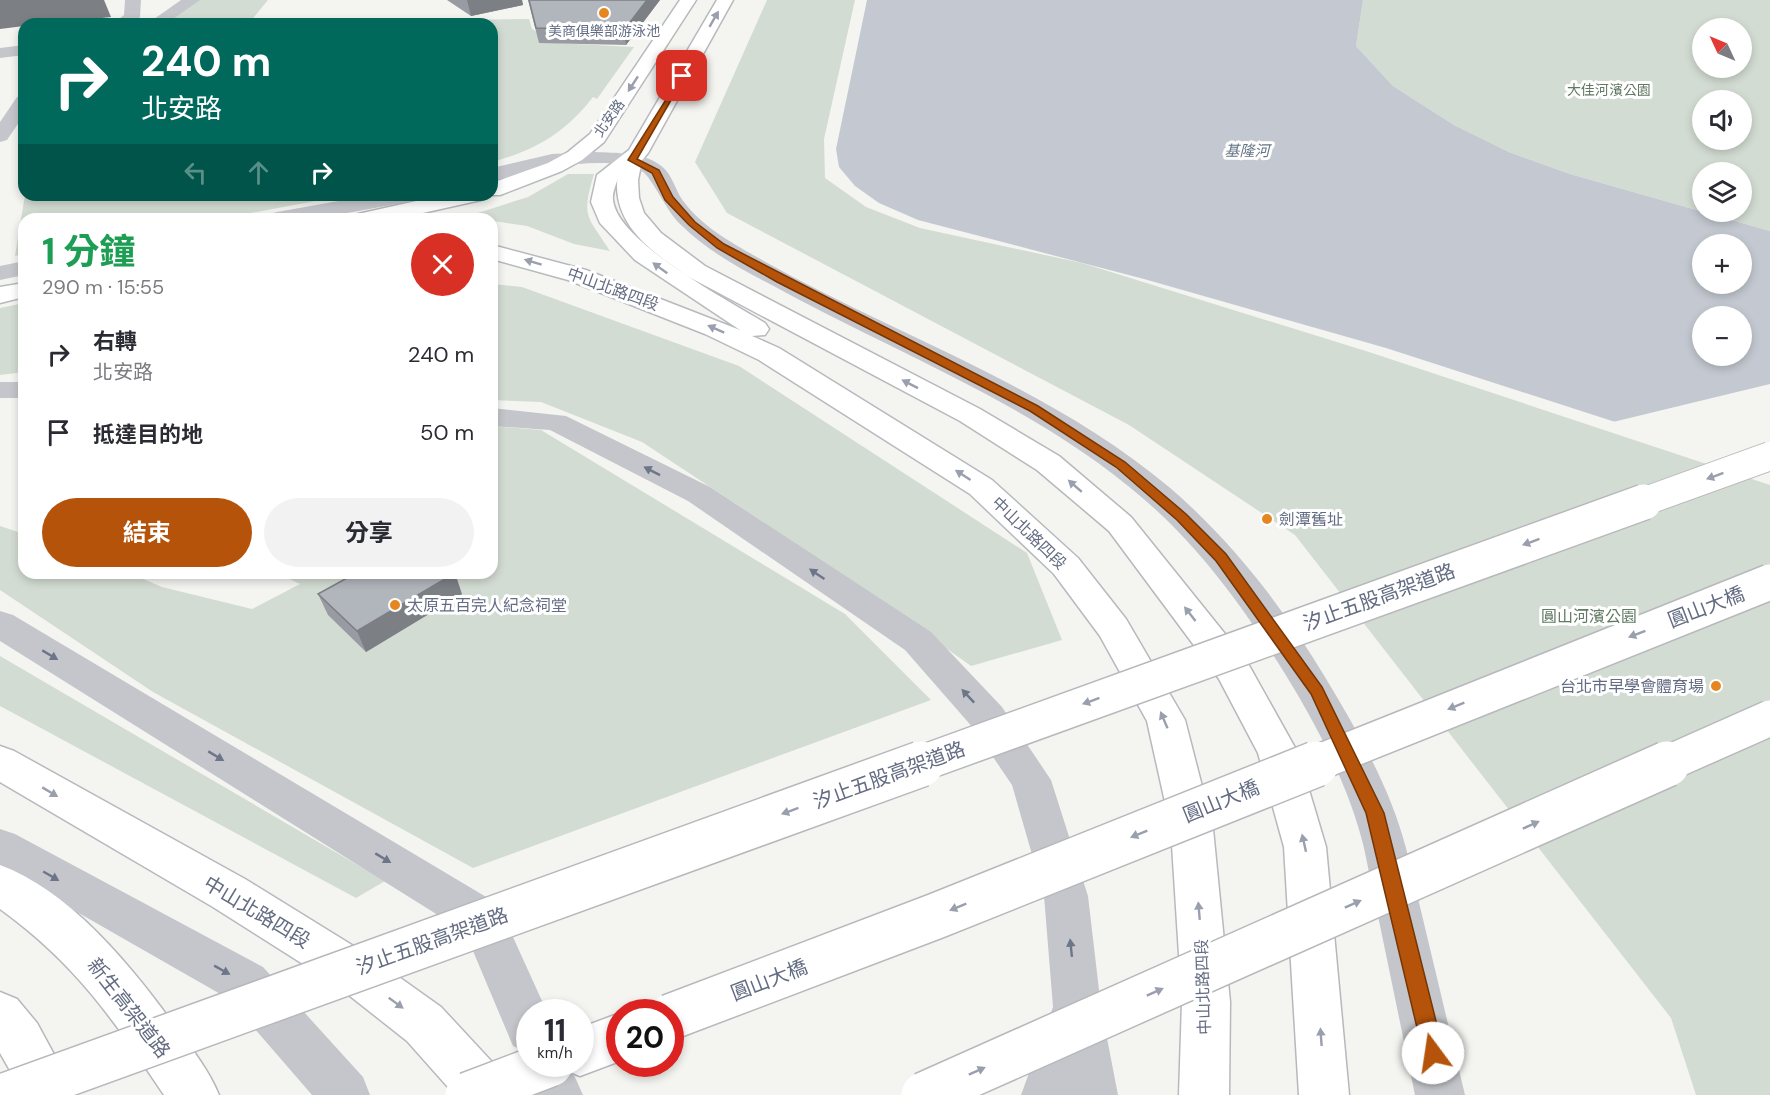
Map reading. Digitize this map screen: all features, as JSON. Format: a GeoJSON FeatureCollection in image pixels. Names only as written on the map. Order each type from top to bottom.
{"type":"FeatureCollection","features":[{"type":"Feature","properties":{"kind":"main road","name":"北安路"},"geometry":{"type":"LineString","coordinates":[[498,188],[543,172],[575,156],[597,138],[688,0]]}},
{"type":"Feature","properties":{"kind":"main road"},"geometry":{"type":"LineString","coordinates":[[725,0],[632,160],[627,176],[627,200],[634,220],[663,247],[696,271],[970,414],[1048,463],[1120,524],[1233,670],[1278,753],[1305,847],[1324,1095]]}},
{"type":"Feature","properties":{"kind":"main road"},"geometry":{"type":"LineString","coordinates":[[632,160],[608,175],[602,201],[607,216],[639,252],[759,330],[769,354]]}},
{"type":"Feature","properties":{"kind":"main road"},"geometry":{"type":"LineString","coordinates":[[393,213],[447,201]]}},
{"type":"Feature","properties":{"kind":"main road","name":"中山北路四段"},"geometry":{"type":"LineString","coordinates":[[498,254],[577,275],[714,328],[769,354],[981,486],[1065,566],[1119,638],[1166,720],[1192,829],[1206,1002],[1204,1095]]}},
{"type":"Feature","properties":{"kind":"main road"},"geometry":{"type":"LineString","coordinates":[[0,295],[18,291]]}},
{"type":"Feature","properties":{"kind":"main road","name":"汐止五股高架道路"},"geometry":{"type":"LineString","coordinates":[[8,1095],[1770,456]]}},
{"type":"Feature","properties":{"kind":"main road","name":"圓山大橋"},"geometry":{"type":"LineString","coordinates":[[684,1012],[936,916],[1770,582]]}},
{"type":"Feature","properties":{"kind":"main road"},"geometry":{"type":"LineString","coordinates":[[924,1095],[1770,718]]}},
{"type":"Feature","properties":{"kind":"main road","name":"中山北路四段"},"geometry":{"type":"LineString","coordinates":[[0,762],[229,893],[352,970],[424,1024],[488,1095]]}},
{"type":"Feature","properties":{"kind":"main road","name":"新生高架道路"},"geometry":{"type":"LineString","coordinates":[[0,884],[50,920],[98,965],[142,1020],[194,1095]]}},
{"type":"Feature","properties":{"kind":"main road"},"geometry":{"type":"LineString","coordinates":[[0,1015],[20,1040],[51,1095]]}},
{"type":"Feature","properties":{"kind":"main road"},"geometry":{"type":"LineString","coordinates":[[468,1095],[516,1077]]}},
{"type":"Feature","properties":{"kind":"lane"},"geometry":{"type":"LineString","coordinates":[[130,18],[133,0]]}},
{"type":"Feature","properties":{"kind":"lane"},"geometry":{"type":"LineString","coordinates":[[150,18],[162,0]]}},
{"type":"Feature","properties":{"kind":"lane"},"geometry":{"type":"LineString","coordinates":[[164,18],[192,0]]}},
{"type":"Feature","properties":{"kind":"lane"},"geometry":{"type":"LineString","coordinates":[[0,39],[18,37]]}},
{"type":"Feature","properties":{"kind":"lane"},"geometry":{"type":"LineString","coordinates":[[0,53],[18,51]]}},
{"type":"Feature","properties":{"kind":"lane"},"geometry":{"type":"LineString","coordinates":[[0,68],[18,66]]}},
{"type":"Feature","properties":{"kind":"lane"},"geometry":{"type":"LineString","coordinates":[[2,133],[18,110]]}},
{"type":"Feature","properties":{"kind":"lane"},"geometry":{"type":"LineString","coordinates":[[2,133],[18,124]]}},
{"type":"Feature","properties":{"kind":"lane"},"geometry":{"type":"LineString","coordinates":[[498,173],[536,162],[575,156],[632,160],[656,172],[669,198],[679,211],[720,246],[1034,409],[1121,465],[1181,517],[1221,557],[1317,691],[1375,813],[1433,1053],[1440,1095]]}},
{"type":"Feature","properties":{"kind":"lane"},"geometry":{"type":"LineString","coordinates":[[310,213],[375,201]]}},
{"type":"Feature","properties":{"kind":"lane"},"geometry":{"type":"LineString","coordinates":[[0,273],[18,269]]}},
{"type":"Feature","properties":{"kind":"lane"},"geometry":{"type":"LineString","coordinates":[[0,390],[18,390]]}},
{"type":"Feature","properties":{"kind":"lane"},"geometry":{"type":"LineString","coordinates":[[498,417],[556,422],[699,494],[918,642],[988,717],[1031,780],[1066,896],[1077,1006],[1093,1095]]}},
{"type":"Feature","properties":{"kind":"lane"},"geometry":{"type":"LineString","coordinates":[[0,624],[482,918],[517,999]]}},
{"type":"Feature","properties":{"kind":"lane"},"geometry":{"type":"LineString","coordinates":[[0,847],[246,983],[345,1095]]}},
{"type":"Feature","properties":{"kind":"lane"},"geometry":{"type":"LineString","coordinates":[[1046,1095],[1048,1081],[1077,1006]]}},
{"type":"Feature","properties":{"kind":"lane"},"geometry":{"type":"LineString","coordinates":[[550,1077],[558,1095]]}},
{"type":"Feature","properties":{"kind":"green space"},"geometry":{"type":"Polygon","coordinates":[[[184,0],[268,0],[253,18],[158,18],[184,0]]]}},
{"type":"Feature","properties":{"kind":"green space","name":"圓山河濱公園"},"geometry":{"type":"Polygon","coordinates":[[[767,0],[855,0],[824,139],[825,178],[866,207],[920,228],[1082,263],[1369,352],[1770,485],[1770,1095],[1696,1095],[1671,1018],[1295,535],[1129,425],[727,213],[695,162],[767,0]]]}},
{"type":"Feature","properties":{"kind":"green space","name":"大佳河濱公園"},"geometry":{"type":"Polygon","coordinates":[[[1363,0],[1770,0],[1770,231],[1738,222],[1752,222],[1752,162],[1692,162],[1692,209],[1570,174],[1509,152],[1454,125],[1393,86],[1356,46],[1363,0]]]}},
{"type":"Feature","properties":{"kind":"green space"},"geometry":{"type":"Polygon","coordinates":[[[498,19],[529,19],[532,29],[556,43],[634,47],[597,99],[593,97],[572,121],[536,146],[498,160],[498,19]]]}},
{"type":"Feature","properties":{"kind":"green space"},"geometry":{"type":"Polygon","coordinates":[[[568,174],[594,174],[588,200],[588,216],[610,251],[574,244],[527,226],[498,222],[498,213],[478,213],[528,197],[568,174]]]}},
{"type":"Feature","properties":{"kind":"green space"},"geometry":{"type":"Polygon","coordinates":[[[24,201],[315,201],[251,213],[22,213],[24,201]]]}},
{"type":"Feature","properties":{"kind":"green space"},"geometry":{"type":"Polygon","coordinates":[[[18,238],[18,255],[15,256],[18,238]]]}},
{"type":"Feature","properties":{"kind":"green space"},"geometry":{"type":"Polygon","coordinates":[[[498,285],[522,287],[739,366],[1027,553],[1062,640],[971,666],[845,576],[642,442],[541,402],[498,400],[498,285]]]}},
{"type":"Feature","properties":{"kind":"green space"},"geometry":{"type":"Polygon","coordinates":[[[18,304],[18,373],[0,375],[0,308],[18,304]]]}},
{"type":"Feature","properties":{"kind":"green space"},"geometry":{"type":"Polygon","coordinates":[[[498,426],[541,430],[845,614],[931,700],[473,868],[153,692],[0,590],[0,526],[18,532],[18,579],[143,579],[162,587],[252,609],[300,584],[290,579],[498,579],[498,426]]]}},
{"type":"Feature","properties":{"kind":"green space"},"geometry":{"type":"Polygon","coordinates":[[[0,656],[385,881],[356,898],[0,706],[0,656]]]}},
{"type":"Feature","properties":{"kind":"water","name":"基隆河"},"geometry":{"type":"Polygon","coordinates":[[[867,0],[1363,0],[1356,46],[1393,86],[1454,125],[1509,152],[1570,174],[1692,209],[1692,222],[1738,222],[1770,231],[1770,472],[1386,348],[1144,279],[918,220],[879,203],[855,186],[839,167],[836,149],[867,0]]]}},
{"type":"Feature","properties":{"kind":"pier"},"geometry":{"type":"Polygon","coordinates":[[[1770,384],[1770,449],[1736,462],[1613,422],[1770,384]]]}},
{"type":"Feature","properties":{"kind":"building"},"geometry":{"type":"Polygon","coordinates":[[[529,0],[647,0],[624,30],[536,28],[529,0]]]}},
{"type":"Feature","properties":{"kind":"building"},"geometry":{"type":"Polygon","coordinates":[[[345,579],[445,579],[357,631],[318,594],[345,579]]]}},
{"type":"Feature","properties":{"kind":"place","name":"美商俱樂部游泳池"},"geometry":{"type":"Point","coordinates":[604,13]}},
{"type":"Feature","properties":{"kind":"place","name":"劍潭舊址"},"geometry":{"type":"Point","coordinates":[1267,519]}},
{"type":"Feature","properties":{"kind":"place","name":"太原五百完人紀念祠堂"},"geometry":{"type":"Point","coordinates":[395,605]}},
{"type":"Feature","properties":{"kind":"place","name":"台北市早學會體育場"},"geometry":{"type":"Point","coordinates":[1716,686]}},
{"type":"Feature","properties":{"kind":"route"},"geometry":{"type":"LineString","coordinates":[[682,76],[632,160],[656,172],[669,198],[692,224],[720,246],[781,280],[1034,409],[1121,465],[1181,517],[1221,557],[1317,691],[1375,813],[1433,1053]]}}]}
